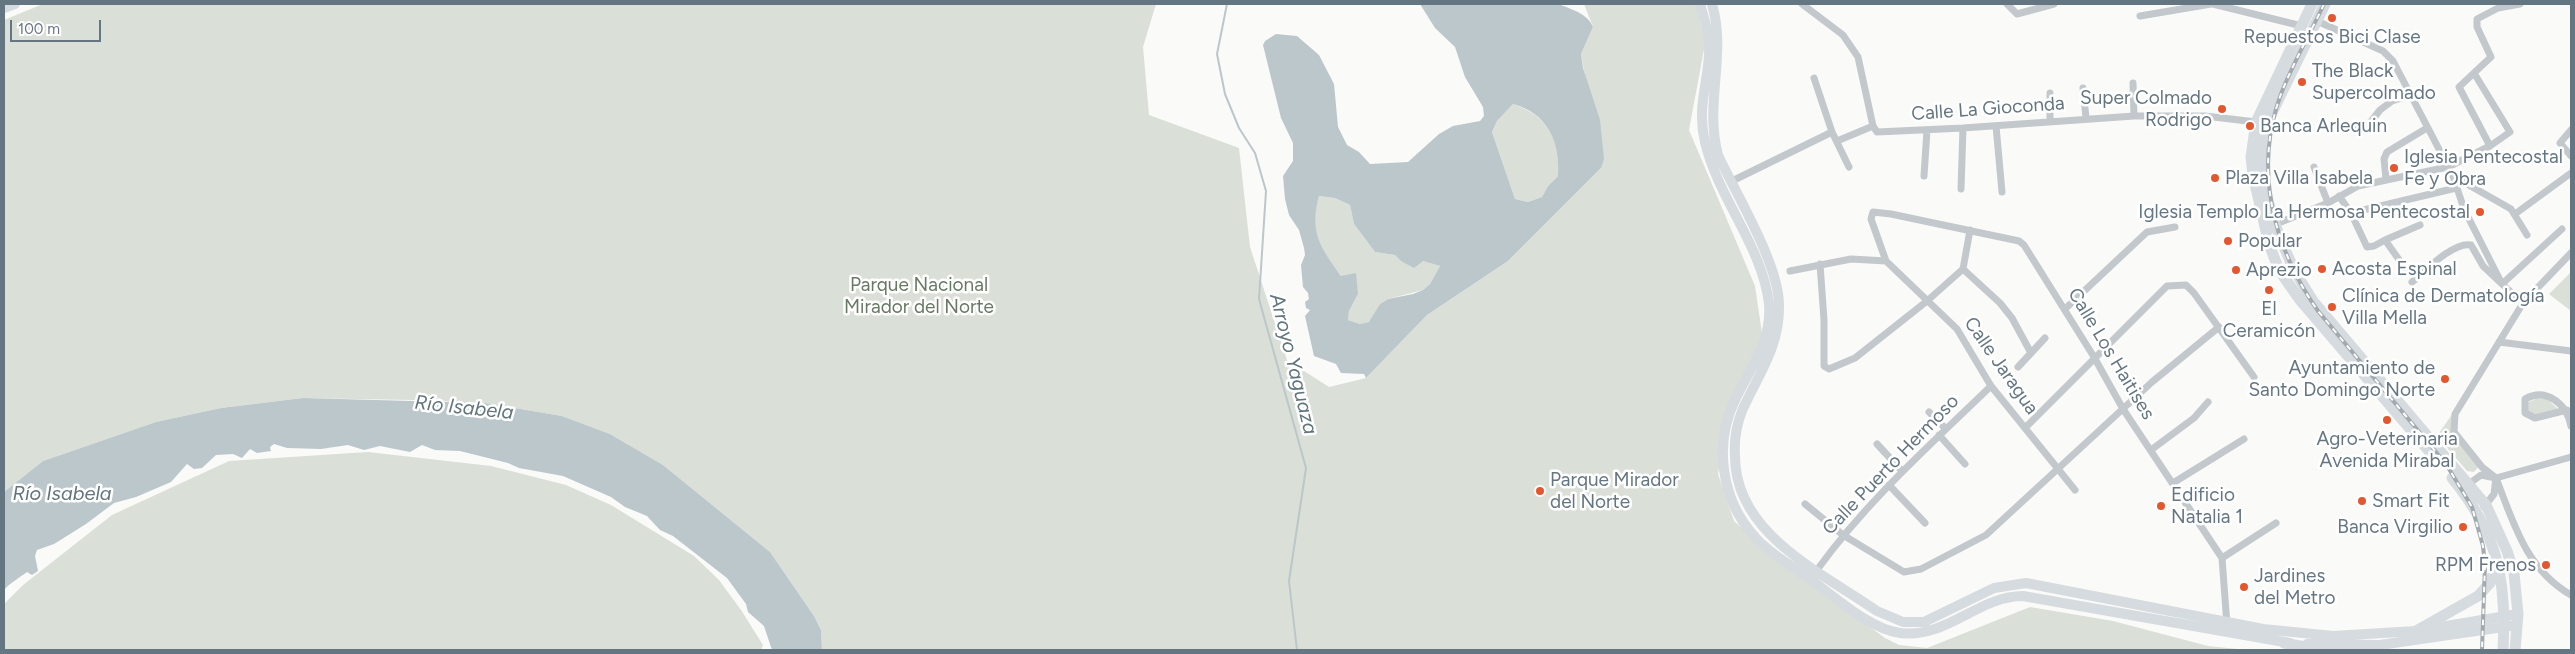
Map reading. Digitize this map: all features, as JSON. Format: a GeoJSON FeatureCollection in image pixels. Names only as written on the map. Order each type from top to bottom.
{"type":"FeatureCollection","features":[{"type":"Feature","properties":{"kind":"main road"},"geometry":{"type":"LineString","coordinates":[[2312,4],[2256,122],[2251,157],[2253,175],[2269,244],[2279,270],[2300,300],[2465,487]]}},
{"type":"Feature","properties":{"kind":"main road"},"geometry":{"type":"LineString","coordinates":[[2326,4],[2264,131],[2261,153],[2262,174],[2281,242],[2297,276],[2313,301],[2465,487],[2482,509],[2508,551],[2514,573],[2518,620],[2515,650]]}},
{"type":"Feature","properties":{"kind":"main road"},"geometry":{"type":"LineString","coordinates":[[2482,509],[2498,559],[2504,622],[2503,650]]}},
{"type":"Feature","properties":{"kind":"main road"},"geometry":{"type":"LineString","coordinates":[[2416,631],[2478,596],[2490,583],[2498,559]]}},
{"type":"Feature","properties":{"kind":"main road"},"geometry":{"type":"LineString","coordinates":[[2284,643],[2320,650]]}},
{"type":"Feature","properties":{"kind":"street"},"geometry":{"type":"LineString","coordinates":[[4,8],[15,4]]}},
{"type":"Feature","properties":{"kind":"street"},"geometry":{"type":"LineString","coordinates":[[1700,4],[1707,28],[1709,44],[1702,106],[1704,141],[1716,176],[1764,280],[1769,303],[1769,316],[1764,344],[1758,360],[1736,398],[1726,431],[1725,478],[1735,507],[1755,538],[1774,554],[1874,623],[1896,632],[1920,634],[1946,627],[1999,598],[2024,596],[2284,643],[2380,645],[2504,622]]}},
{"type":"Feature","properties":{"kind":"street"},"geometry":{"type":"LineString","coordinates":[[1712,4],[1719,46],[1712,94],[1714,139],[1730,182],[1772,270],[1779,303],[1779,325],[1774,346],[1736,429],[1735,462],[1737,478],[1748,509],[1762,526],[1787,549],[1877,611],[1903,622],[1924,622],[1994,588],[2026,583],[2226,622],[2285,632],[2333,636],[2416,631],[2518,620]]}},
{"type":"Feature","properties":{"kind":"street"},"geometry":{"type":"LineString","coordinates":[[1802,4],[1843,35],[1858,57],[1873,126],[1837,141]]}},
{"type":"Feature","properties":{"kind":"street"},"geometry":{"type":"LineString","coordinates":[[2007,4],[2017,14],[2054,4]]}},
{"type":"Feature","properties":{"kind":"street"},"geometry":{"type":"LineString","coordinates":[[2140,16],[2212,4],[2302,26]]}},
{"type":"Feature","properties":{"kind":"street"},"geometry":{"type":"LineString","coordinates":[[2490,146],[2459,89],[2460,85],[2491,56],[2477,27],[2477,19],[2498,8],[2520,4]]}},
{"type":"Feature","properties":{"kind":"street"},"geometry":{"type":"LineString","coordinates":[[2317,21],[2388,55],[2453,176],[2456,188],[2502,284]]}},
{"type":"Feature","properties":{"kind":"street"},"geometry":{"type":"LineString","coordinates":[[2276,224],[2328,204],[2358,186],[2448,167],[2490,146],[2511,132],[2474,73]]}},
{"type":"Feature","properties":{"kind":"street"},"geometry":{"type":"LineString","coordinates":[[1814,78],[1832,132],[1849,167]]}},
{"type":"Feature","properties":{"kind":"street"},"geometry":{"type":"LineString","coordinates":[[2133,83],[2134,116]]}},
{"type":"Feature","properties":{"kind":"street"},"geometry":{"type":"LineString","coordinates":[[2083,88],[2086,118]]}},
{"type":"Feature","properties":{"kind":"street"},"geometry":{"type":"LineString","coordinates":[[2050,93],[2050,121]]}},
{"type":"Feature","properties":{"kind":"street"},"geometry":{"type":"LineString","coordinates":[[2343,127],[2366,128],[2392,101],[2410,94]]}},
{"type":"Feature","properties":{"kind":"street","name":"Calle La Gioconda"},"geometry":{"type":"LineString","coordinates":[[1873,126],[1877,132],[1884,133],[2134,116],[2205,116],[2256,122]]}},
{"type":"Feature","properties":{"kind":"street"},"geometry":{"type":"LineString","coordinates":[[1996,126],[2002,192]]}},
{"type":"Feature","properties":{"kind":"street"},"geometry":{"type":"LineString","coordinates":[[1961,189],[1963,128]]}},
{"type":"Feature","properties":{"kind":"street"},"geometry":{"type":"LineString","coordinates":[[2386,179],[2384,159],[2387,152],[2427,128]]}},
{"type":"Feature","properties":{"kind":"street"},"geometry":{"type":"LineString","coordinates":[[1924,176],[1927,130]]}},
{"type":"Feature","properties":{"kind":"street"},"geometry":{"type":"LineString","coordinates":[[2571,130],[2560,143],[2571,156]]}},
{"type":"Feature","properties":{"kind":"street"},"geometry":{"type":"LineString","coordinates":[[1730,182],[1832,132]]}},
{"type":"Feature","properties":{"kind":"street"},"geometry":{"type":"LineString","coordinates":[[2314,167],[2328,204]]}},
{"type":"Feature","properties":{"kind":"street"},"geometry":{"type":"LineString","coordinates":[[2516,214],[2571,173]]}},
{"type":"Feature","properties":{"kind":"street"},"geometry":{"type":"LineString","coordinates":[[2453,176],[2489,195],[2516,214],[2527,235]]}},
{"type":"Feature","properties":{"kind":"street"},"geometry":{"type":"LineString","coordinates":[[2352,213],[2456,188]]}},
{"type":"Feature","properties":{"kind":"street"},"geometry":{"type":"LineString","coordinates":[[2339,196],[2352,213],[2367,247],[2374,246],[2420,225]]}},
{"type":"Feature","properties":{"kind":"street","name":"Calle Los Haitises"},"geometry":{"type":"LineString","coordinates":[[1871,214],[1876,212],[1891,214],[2019,241],[2024,244],[2094,357],[2123,409],[2222,558],[2228,633]]}},
{"type":"Feature","properties":{"kind":"street","name":"Calle Jaragua"},"geometry":{"type":"LineString","coordinates":[[1871,214],[1886,261],[1957,329],[1991,386],[2075,490]]}},
{"type":"Feature","properties":{"kind":"street"},"geometry":{"type":"LineString","coordinates":[[2065,309],[2147,232],[2175,227]]}},
{"type":"Feature","properties":{"kind":"street"},"geometry":{"type":"LineString","coordinates":[[2502,284],[2562,229]]}},
{"type":"Feature","properties":{"kind":"street"},"geometry":{"type":"LineString","coordinates":[[1820,264],[1824,320],[1824,366],[1826,369],[1855,358],[1927,301],[1963,269],[1970,230]]}},
{"type":"Feature","properties":{"kind":"street"},"geometry":{"type":"LineString","coordinates":[[2385,240],[2405,268]]}},
{"type":"Feature","properties":{"kind":"street"},"geometry":{"type":"LineString","coordinates":[[2412,282],[2454,248],[2468,244],[2471,245],[2483,266],[2523,303]]}},
{"type":"Feature","properties":{"kind":"street"},"geometry":{"type":"LineString","coordinates":[[2571,253],[2523,303],[2458,406],[2453,424],[2454,432],[2482,467],[2496,478],[2518,532],[2536,565],[2543,574],[2571,595]]}},
{"type":"Feature","properties":{"kind":"street"},"geometry":{"type":"LineString","coordinates":[[1790,271],[1851,259],[1886,261]]}},
{"type":"Feature","properties":{"kind":"street"},"geometry":{"type":"LineString","coordinates":[[1963,269],[2000,303],[2012,318],[2031,353]]}},
{"type":"Feature","properties":{"kind":"street"},"geometry":{"type":"LineString","coordinates":[[2024,428],[2167,286],[2186,285],[2254,376]]}},
{"type":"Feature","properties":{"kind":"street"},"geometry":{"type":"LineString","coordinates":[[1805,504],[1843,535],[1904,572],[1914,572],[1984,536],[2058,470],[2158,376],[2219,327]]}},
{"type":"Feature","properties":{"kind":"street"},"geometry":{"type":"LineString","coordinates":[[2018,367],[2045,338]]}},
{"type":"Feature","properties":{"kind":"street"},"geometry":{"type":"LineString","coordinates":[[2499,342],[2571,351]]}},
{"type":"Feature","properties":{"kind":"street","name":"Calle Puerto Hermoso"},"geometry":{"type":"LineString","coordinates":[[1817,570],[1843,535],[1902,471],[1991,386]]}},
{"type":"Feature","properties":{"kind":"street"},"geometry":{"type":"LineString","coordinates":[[2567,410],[2535,418],[2525,413],[2523,403],[2525,398],[2531,395],[2547,395],[2567,410],[2571,426]]}},
{"type":"Feature","properties":{"kind":"street"},"geometry":{"type":"LineString","coordinates":[[2150,450],[2194,418],[2208,402]]}},
{"type":"Feature","properties":{"kind":"street"},"geometry":{"type":"LineString","coordinates":[[1929,412],[1946,430]]}},
{"type":"Feature","properties":{"kind":"street"},"geometry":{"type":"LineString","coordinates":[[1940,435],[1965,464]]}},
{"type":"Feature","properties":{"kind":"street"},"geometry":{"type":"LineString","coordinates":[[2173,483],[2244,439]]}},
{"type":"Feature","properties":{"kind":"street"},"geometry":{"type":"LineString","coordinates":[[1878,444],[1902,471]]}},
{"type":"Feature","properties":{"kind":"street"},"geometry":{"type":"LineString","coordinates":[[2465,487],[2481,475],[2496,478],[2571,457]]}},
{"type":"Feature","properties":{"kind":"street"},"geometry":{"type":"LineString","coordinates":[[2482,509],[2494,494],[2496,478]]}},
{"type":"Feature","properties":{"kind":"street"},"geometry":{"type":"LineString","coordinates":[[1889,485],[1925,524]]}},
{"type":"Feature","properties":{"kind":"street"},"geometry":{"type":"LineString","coordinates":[[2222,558],[2276,523]]}},
{"type":"Feature","properties":{"kind":"street"},"geometry":{"type":"LineString","coordinates":[[1957,605],[1965,616]]}},
{"type":"Feature","properties":{"kind":"green space","name":"Parque Nacional Mirador del Norte"},"geometry":{"type":"Polygon","coordinates":[[[43,4],[1156,4],[1143,47],[1149,115],[1239,148],[1250,247],[1287,360],[1329,387],[1366,378],[1427,315],[1508,261],[1601,168],[1581,54],[1593,27],[1584,4],[1696,4],[1705,44],[1689,130],[1755,286],[1763,340],[1728,414],[1718,474],[1734,521],[1775,558],[1885,638],[1899,645],[1927,648],[2030,607],[2113,621],[2208,646],[2247,650],[822,650],[821,630],[814,616],[770,552],[663,465],[610,434],[562,416],[485,403],[303,398],[221,408],[156,422],[43,461],[4,492],[4,20],[43,4]]]}},
{"type":"Feature","properties":{"kind":"green space"},"geometry":{"type":"Polygon","coordinates":[[[1513,104],[1535,115],[1543,122],[1554,140],[1557,151],[1558,176],[1548,186],[1542,197],[1528,202],[1515,199],[1492,132],[1497,121],[1513,104]]]}},
{"type":"Feature","properties":{"kind":"green space"},"geometry":{"type":"Polygon","coordinates":[[[1319,196],[1335,198],[1350,205],[1354,224],[1375,252],[1395,255],[1401,261],[1423,261],[1440,266],[1430,284],[1423,290],[1388,299],[1380,304],[1370,322],[1360,324],[1348,320],[1349,311],[1358,294],[1328,260],[1318,240],[1314,219],[1319,196]]]}},
{"type":"Feature","properties":{"kind":"green space"},"geometry":{"type":"Polygon","coordinates":[[[2571,272],[2571,311],[2549,294],[2571,272]]]}},
{"type":"Feature","properties":{"kind":"green space"},"geometry":{"type":"Polygon","coordinates":[[[2546,398],[2559,410],[2533,415],[2527,410],[2526,403],[2546,398]]]}},
{"type":"Feature","properties":{"kind":"green space"},"geometry":{"type":"Polygon","coordinates":[[[2453,413],[2451,423],[2479,466],[2474,472],[2467,471],[2437,436],[2453,413]]]}},
{"type":"Feature","properties":{"kind":"green space"},"geometry":{"type":"Polygon","coordinates":[[[368,452],[491,466],[566,485],[611,505],[694,556],[719,580],[763,645],[761,650],[4,650],[4,604],[23,585],[112,515],[229,461],[368,452]]]}},
{"type":"Feature","properties":{"kind":"water"},"geometry":{"type":"Polygon","coordinates":[[[1420,4],[1561,5],[1588,19],[1593,27],[1581,54],[1583,68],[1600,120],[1604,159],[1601,168],[1508,261],[1427,315],[1366,378],[1364,374],[1341,373],[1336,364],[1314,356],[1305,316],[1310,310],[1306,308],[1305,302],[1309,299],[1308,293],[1303,287],[1301,265],[1305,255],[1304,248],[1299,230],[1289,215],[1285,199],[1283,176],[1293,161],[1293,143],[1281,118],[1263,45],[1265,41],[1276,34],[1297,36],[1319,55],[1334,84],[1338,127],[1347,145],[1359,152],[1370,164],[1408,162],[1439,134],[1453,126],[1480,121],[1484,116],[1483,107],[1465,77],[1455,47],[1435,28],[1420,4]],[[1513,104],[1497,121],[1492,132],[1515,199],[1528,202],[1542,197],[1548,186],[1558,176],[1557,151],[1554,140],[1543,122],[1525,109],[1513,104]],[[1319,196],[1315,220],[1318,239],[1341,276],[1356,273],[1358,294],[1349,311],[1348,320],[1360,324],[1369,322],[1380,304],[1388,299],[1413,294],[1423,290],[1430,284],[1440,266],[1423,261],[1414,268],[1401,261],[1395,255],[1375,252],[1354,224],[1350,205],[1335,198],[1319,196]]]}},
{"type":"Feature","properties":{"kind":"water","name":"Río Isabela"},"geometry":{"type":"Polygon","coordinates":[[[303,398],[485,403],[562,416],[610,434],[663,465],[770,552],[814,616],[821,630],[822,650],[772,650],[764,626],[748,612],[746,604],[727,578],[673,536],[660,530],[647,516],[625,507],[611,497],[563,476],[519,468],[508,463],[460,451],[435,450],[422,445],[410,452],[380,446],[364,450],[348,445],[321,449],[287,448],[274,444],[270,447],[271,451],[257,453],[250,449],[242,458],[233,454],[216,455],[202,468],[194,469],[187,464],[171,482],[136,497],[114,503],[86,524],[54,544],[37,550],[35,556],[38,571],[32,575],[27,572],[4,590],[4,492],[43,461],[156,422],[221,408],[303,398]]]}},
{"type":"Feature","properties":{"kind":"waterway","name":"Arroyo Yaguaza"},"geometry":{"type":"LineString","coordinates":[[1227,4],[1217,54],[1225,94],[1239,128],[1255,153],[1266,191],[1259,299],[1306,468],[1289,581],[1297,650]]}},
{"type":"Feature","properties":{"kind":"railway"},"geometry":{"type":"LineString","coordinates":[[2324,4],[2286,82],[2273,122],[2269,151],[2272,207],[2289,261],[2318,311],[2446,464],[2472,507],[2483,546],[2485,565],[2482,650]]}},
{"type":"Feature","properties":{"kind":"place","name":"Repuestos Bici Clase"},"geometry":{"type":"Point","coordinates":[2332,18]}},
{"type":"Feature","properties":{"kind":"place","name":"The Black Supercolmado"},"geometry":{"type":"Point","coordinates":[2302,82]}},
{"type":"Feature","properties":{"kind":"place","name":"Super Colmado Rodrigo"},"geometry":{"type":"Point","coordinates":[2222,109]}},
{"type":"Feature","properties":{"kind":"place","name":"Banca Arlequin"},"geometry":{"type":"Point","coordinates":[2250,126]}},
{"type":"Feature","properties":{"kind":"place","name":"Iglesia Pentecostal Fe y Obra"},"geometry":{"type":"Point","coordinates":[2394,168]}},
{"type":"Feature","properties":{"kind":"place","name":"Plaza Villa Isabela"},"geometry":{"type":"Point","coordinates":[2215,178]}},
{"type":"Feature","properties":{"kind":"place","name":"Iglesia Templo La Hermosa Pentecostal"},"geometry":{"type":"Point","coordinates":[2480,212]}},
{"type":"Feature","properties":{"kind":"place","name":"Popular"},"geometry":{"type":"Point","coordinates":[2228,241]}},
{"type":"Feature","properties":{"kind":"place","name":"Acosta Espinal"},"geometry":{"type":"Point","coordinates":[2322,269]}},
{"type":"Feature","properties":{"kind":"place","name":"Aprezio"},"geometry":{"type":"Point","coordinates":[2236,270]}},
{"type":"Feature","properties":{"kind":"place","name":"El Ceramicón"},"geometry":{"type":"Point","coordinates":[2269,290]}},
{"type":"Feature","properties":{"kind":"place","name":"Clínica de Dermatología Villa Mella"},"geometry":{"type":"Point","coordinates":[2332,307]}},
{"type":"Feature","properties":{"kind":"place","name":"Ayuntamiento de Santo Domingo Norte"},"geometry":{"type":"Point","coordinates":[2445,379]}},
{"type":"Feature","properties":{"kind":"place","name":"Agro-Veterinaria Avenida Mirabal"},"geometry":{"type":"Point","coordinates":[2387,420]}},
{"type":"Feature","properties":{"kind":"place","name":"Parque Mirador del Norte"},"geometry":{"type":"Point","coordinates":[1540,491]}},
{"type":"Feature","properties":{"kind":"place","name":"Smart Fit"},"geometry":{"type":"Point","coordinates":[2362,501]}},
{"type":"Feature","properties":{"kind":"place","name":"Edificio Natalia 1"},"geometry":{"type":"Point","coordinates":[2161,506]}},
{"type":"Feature","properties":{"kind":"place","name":"Banca Virgilio"},"geometry":{"type":"Point","coordinates":[2463,527]}},
{"type":"Feature","properties":{"kind":"place","name":"RPM Frenos"},"geometry":{"type":"Point","coordinates":[2546,565]}},
{"type":"Feature","properties":{"kind":"place","name":"Jardines del Metro"},"geometry":{"type":"Point","coordinates":[2244,587]}}]}
